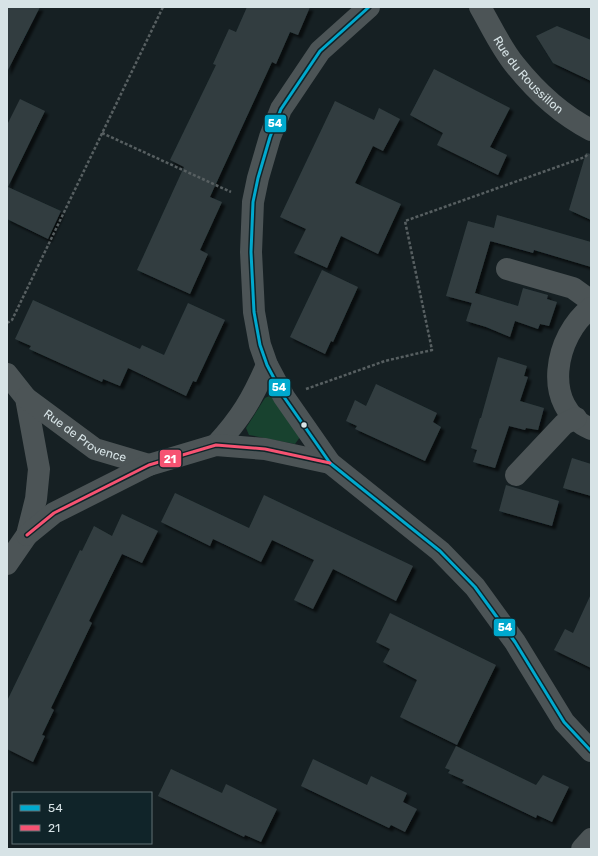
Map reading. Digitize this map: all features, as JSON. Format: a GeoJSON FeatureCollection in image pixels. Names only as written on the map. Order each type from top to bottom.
{"type":"FeatureCollection","features":[{"type":"Feature","properties":{"kind":"street"},"geometry":{"type":"LineString","coordinates":[[369,7],[320,51],[281,109],[270,137],[258,178],[254,202],[251,252],[254,312],[260,345],[267,366],[284,398],[330,463],[440,551],[465,576],[515,642],[564,722],[591,751]]}},
{"type":"Feature","properties":{"kind":"street","name":"Rue du Roussillon"},"geometry":{"type":"LineString","coordinates":[[480,7],[514,64],[556,106],[576,123],[591,130]]}},
{"type":"Feature","properties":{"kind":"street"},"geometry":{"type":"LineString","coordinates":[[507,269],[573,288],[591,301]]}},
{"type":"Feature","properties":{"kind":"street"},"geometry":{"type":"LineString","coordinates":[[583,423],[562,400],[557,377],[561,353],[573,326],[582,315],[591,308]]}},
{"type":"Feature","properties":{"kind":"street"},"geometry":{"type":"LineString","coordinates":[[216,445],[238,420],[253,396],[267,366]]}},
{"type":"Feature","properties":{"kind":"street","name":"Rue de Provence"},"geometry":{"type":"LineString","coordinates":[[7,374],[26,398],[95,449],[149,464]]}},
{"type":"Feature","properties":{"kind":"street","name":"Rue de Provence"},"geometry":{"type":"LineString","coordinates":[[26,398],[39,469],[36,499],[27,535]]}},
{"type":"Feature","properties":{"kind":"street"},"geometry":{"type":"LineString","coordinates":[[516,475],[564,424],[583,423]]}},
{"type":"Feature","properties":{"kind":"street"},"geometry":{"type":"LineString","coordinates":[[216,445],[265,449],[330,463]]}},
{"type":"Feature","properties":{"kind":"street","name":"Rue de Provence"},"geometry":{"type":"LineString","coordinates":[[7,564],[27,535],[61,509],[149,464],[216,445]]}},
{"type":"Feature","properties":{"kind":"street"},"geometry":{"type":"LineString","coordinates":[[582,849],[591,839]]}},
{"type":"Feature","properties":{"kind":"path"},"geometry":{"type":"LineString","coordinates":[[7,323],[12,320],[162,7]]}},
{"type":"Feature","properties":{"kind":"path"},"geometry":{"type":"LineString","coordinates":[[102,133],[254,202]]}},
{"type":"Feature","properties":{"kind":"path"},"geometry":{"type":"LineString","coordinates":[[284,398],[385,361],[432,350],[405,221],[585,157],[591,151]]}},
{"type":"Feature","properties":{"kind":"green space"},"geometry":{"type":"Polygon","coordinates":[[[271,395],[300,437],[295,444],[249,435],[246,428],[265,398],[271,395]]]}},
{"type":"Feature","properties":{"kind":"building"},"geometry":{"type":"Polygon","coordinates":[[[7,7],[40,7],[7,72],[7,7]]]}},
{"type":"Feature","properties":{"kind":"building"},"geometry":{"type":"Polygon","coordinates":[[[247,7],[310,7],[298,35],[290,32],[276,64],[272,62],[210,197],[222,202],[200,250],[208,254],[190,294],[137,270],[184,167],[170,160],[216,65],[213,64],[229,29],[236,32],[247,7]]]}},
{"type":"Feature","properties":{"kind":"building"},"geometry":{"type":"Polygon","coordinates":[[[557,26],[591,40],[591,81],[553,63],[536,36],[557,26]]]}},
{"type":"Feature","properties":{"kind":"building"},"geometry":{"type":"Polygon","coordinates":[[[434,69],[510,108],[490,147],[507,155],[498,175],[437,145],[443,133],[410,115],[434,69]]]}},
{"type":"Feature","properties":{"kind":"building"},"geometry":{"type":"Polygon","coordinates":[[[20,99],[45,111],[8,187],[61,211],[48,239],[7,219],[7,125],[20,99]]]}},
{"type":"Feature","properties":{"kind":"building"},"geometry":{"type":"Polygon","coordinates":[[[335,101],[374,120],[379,108],[400,119],[383,151],[373,146],[355,183],[401,204],[378,254],[341,236],[327,268],[294,253],[306,229],[280,217],[335,101]]]}},
{"type":"Feature","properties":{"kind":"building"},"geometry":{"type":"Polygon","coordinates":[[[586,153],[591,154],[591,220],[569,210],[586,153]]]}},
{"type":"Feature","properties":{"kind":"building"},"geometry":{"type":"Polygon","coordinates":[[[497,215],[591,242],[591,267],[534,250],[533,253],[490,241],[472,303],[446,296],[468,221],[494,228],[497,215]]]}},
{"type":"Feature","properties":{"kind":"building"},"geometry":{"type":"Polygon","coordinates":[[[322,270],[358,287],[333,342],[331,341],[325,354],[290,337],[322,270]]]}},
{"type":"Feature","properties":{"kind":"building"},"geometry":{"type":"Polygon","coordinates":[[[523,288],[548,295],[547,299],[557,302],[549,326],[540,324],[538,329],[515,321],[510,337],[466,321],[475,293],[518,306],[523,288]]]}},
{"type":"Feature","properties":{"kind":"building"},"geometry":{"type":"Polygon","coordinates":[[[33,300],[140,349],[142,345],[164,355],[188,303],[225,320],[196,382],[193,381],[186,396],[128,368],[120,386],[103,379],[102,382],[29,349],[31,346],[15,339],[33,300]]]}},
{"type":"Feature","properties":{"kind":"building"},"geometry":{"type":"Polygon","coordinates":[[[498,357],[527,366],[524,376],[528,377],[520,401],[544,408],[538,430],[526,428],[525,430],[509,426],[495,468],[473,462],[477,450],[471,448],[498,357]]]}},
{"type":"Feature","properties":{"kind":"building"},"geometry":{"type":"Polygon","coordinates":[[[376,384],[437,413],[433,422],[441,427],[425,461],[355,429],[357,426],[346,421],[355,400],[366,406],[376,384]]]}},
{"type":"Feature","properties":{"kind":"building"},"geometry":{"type":"Polygon","coordinates":[[[572,458],[591,464],[591,496],[563,488],[572,458]]]}},
{"type":"Feature","properties":{"kind":"building"},"geometry":{"type":"Polygon","coordinates":[[[506,485],[559,501],[552,526],[499,511],[506,485]]]}},
{"type":"Feature","properties":{"kind":"building"},"geometry":{"type":"Polygon","coordinates":[[[175,493],[249,528],[264,495],[413,566],[396,601],[333,569],[313,609],[294,600],[314,560],[272,540],[261,562],[213,539],[210,546],[161,522],[175,493]]]}},
{"type":"Feature","properties":{"kind":"building"},"geometry":{"type":"Polygon","coordinates":[[[122,514],[158,531],[142,563],[122,554],[89,621],[92,623],[51,708],[54,710],[42,735],[45,736],[33,762],[7,749],[7,701],[80,550],[82,551],[94,526],[112,536],[122,514]]]}},
{"type":"Feature","properties":{"kind":"building"},"geometry":{"type":"Polygon","coordinates":[[[591,594],[591,668],[554,650],[565,629],[573,633],[591,594]]]}},
{"type":"Feature","properties":{"kind":"building"},"geometry":{"type":"Polygon","coordinates":[[[390,613],[496,665],[457,745],[400,717],[417,680],[383,662],[390,649],[376,642],[390,613]]]}},
{"type":"Feature","properties":{"kind":"building"},"geometry":{"type":"Polygon","coordinates":[[[456,746],[536,785],[543,775],[569,787],[552,822],[537,815],[536,818],[462,783],[464,780],[448,773],[450,770],[445,768],[456,746]]]}},
{"type":"Feature","properties":{"kind":"building"},"geometry":{"type":"Polygon","coordinates":[[[313,759],[367,785],[371,776],[407,793],[403,802],[417,809],[405,832],[391,825],[389,828],[301,786],[313,759]]]}},
{"type":"Feature","properties":{"kind":"building"},"geometry":{"type":"Polygon","coordinates":[[[171,769],[222,793],[226,784],[277,809],[261,842],[245,835],[244,837],[158,796],[171,769]]]}},
{"type":"Feature","properties":{"kind":"transit line","name":"54"},"geometry":{"type":"LineString","coordinates":[[369,7],[320,51],[281,109],[270,137],[258,178],[253,202],[251,252],[254,312],[260,345],[267,365],[284,397],[330,463],[440,551],[475,587],[515,642],[564,722],[591,751]]}},
{"type":"Feature","properties":{"kind":"transit line","name":"21"},"geometry":{"type":"LineString","coordinates":[[27,535],[54,513],[149,465],[216,445],[265,449],[330,463]]}}]}
